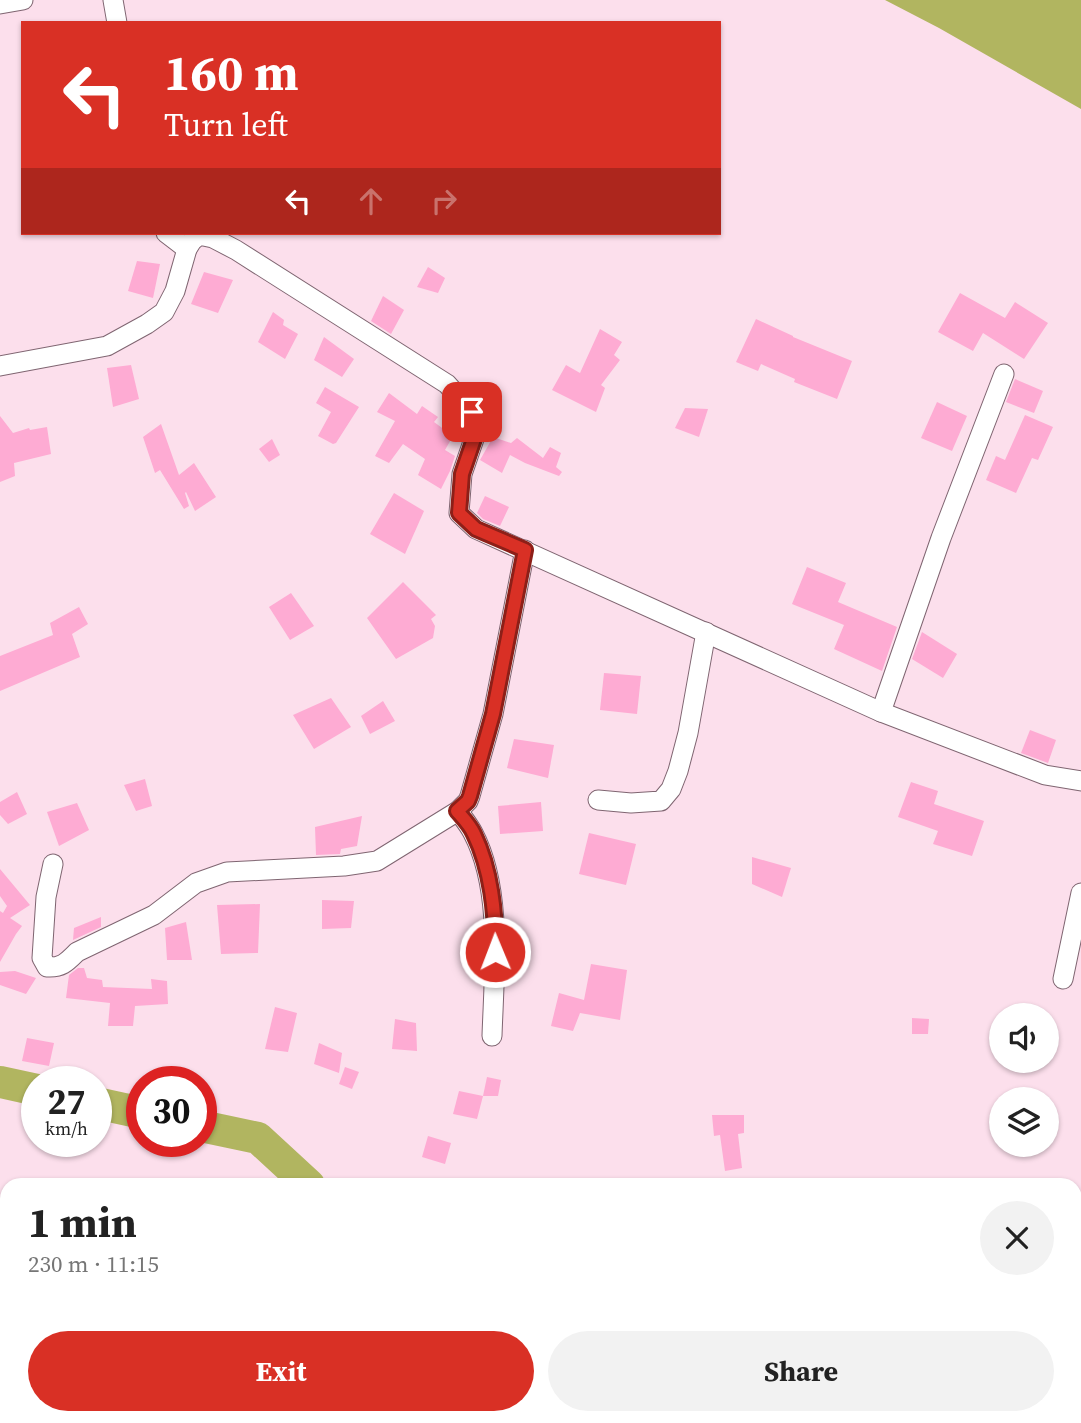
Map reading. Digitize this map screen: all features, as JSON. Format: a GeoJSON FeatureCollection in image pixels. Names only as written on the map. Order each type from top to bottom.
{"type":"FeatureCollection","features":[{"type":"Feature","properties":{"kind":"street"},"geometry":{"type":"LineString","coordinates":[[0,4],[23,0]]}},
{"type":"Feature","properties":{"kind":"street"},"geometry":{"type":"LineString","coordinates":[[113,0],[117,21]]}},
{"type":"Feature","properties":{"kind":"street"},"geometry":{"type":"LineString","coordinates":[[169,235],[187,249]]}},
{"type":"Feature","properties":{"kind":"street"},"geometry":{"type":"LineString","coordinates":[[1,362],[107,346],[147,324],[164,312],[175,291],[187,249],[192,241],[199,235],[213,238],[447,384],[472,412],[475,436],[462,474],[459,513],[476,529],[881,712],[1045,775],[1081,781]]}},
{"type":"Feature","properties":{"kind":"street"},"geometry":{"type":"LineString","coordinates":[[881,712],[940,538],[1004,374]]}},
{"type":"Feature","properties":{"kind":"street"},"geometry":{"type":"LineString","coordinates":[[53,864],[46,897],[42,958],[47,967],[57,968],[77,952],[154,915],[196,883],[227,872],[344,866],[377,861],[457,811],[470,796],[493,714],[525,550]]}},
{"type":"Feature","properties":{"kind":"street"},"geometry":{"type":"LineString","coordinates":[[598,800],[631,803],[661,801],[671,789],[688,733],[706,632]]}},
{"type":"Feature","properties":{"kind":"street"},"geometry":{"type":"LineString","coordinates":[[457,811],[472,830],[480,847],[494,914],[492,1035]]}},
{"type":"Feature","properties":{"kind":"street"},"geometry":{"type":"LineString","coordinates":[[1063,979],[1081,893]]}},
{"type":"Feature","properties":{"kind":"shaded area"},"geometry":{"type":"Polygon","coordinates":[[[885,0],[1081,0],[1081,109],[939,28],[885,0]]]}},
{"type":"Feature","properties":{"kind":"building"},"geometry":{"type":"Polygon","coordinates":[[[137,261],[160,264],[153,298],[128,291],[137,261]]]}},
{"type":"Feature","properties":{"kind":"building"},"geometry":{"type":"Polygon","coordinates":[[[428,267],[445,278],[438,293],[417,287],[428,267]]]}},
{"type":"Feature","properties":{"kind":"building"},"geometry":{"type":"Polygon","coordinates":[[[204,272],[233,280],[218,313],[191,304],[204,272]]]}},
{"type":"Feature","properties":{"kind":"building"},"geometry":{"type":"Polygon","coordinates":[[[960,293],[1005,318],[1015,302],[1048,323],[1024,359],[983,333],[973,351],[938,332],[960,293]]]}},
{"type":"Feature","properties":{"kind":"building"},"geometry":{"type":"Polygon","coordinates":[[[383,296],[404,310],[391,334],[371,321],[383,296]]]}},
{"type":"Feature","properties":{"kind":"building"},"geometry":{"type":"Polygon","coordinates":[[[273,312],[284,320],[283,325],[298,334],[285,359],[258,342],[273,312]]]}},
{"type":"Feature","properties":{"kind":"building"},"geometry":{"type":"Polygon","coordinates":[[[756,319],[852,361],[837,399],[794,382],[795,379],[761,364],[758,371],[736,362],[756,319]]]}},
{"type":"Feature","properties":{"kind":"building"},"geometry":{"type":"Polygon","coordinates":[[[600,329],[622,342],[614,355],[620,360],[601,385],[605,388],[596,412],[552,390],[566,365],[580,373],[600,329]]]}},
{"type":"Feature","properties":{"kind":"building"},"geometry":{"type":"Polygon","coordinates":[[[324,337],[354,359],[342,377],[314,360],[324,337]]]}},
{"type":"Feature","properties":{"kind":"building"},"geometry":{"type":"Polygon","coordinates":[[[131,365],[139,399],[113,407],[107,368],[131,365]]]}},
{"type":"Feature","properties":{"kind":"building"},"geometry":{"type":"Polygon","coordinates":[[[1015,379],[1043,391],[1034,413],[1006,402],[1015,379]]]}},
{"type":"Feature","properties":{"kind":"building"},"geometry":{"type":"Polygon","coordinates":[[[325,387],[359,407],[333,444],[318,436],[331,412],[316,403],[325,387]]]}},
{"type":"Feature","properties":{"kind":"building"},"geometry":{"type":"Polygon","coordinates":[[[389,393],[417,414],[422,406],[438,417],[434,422],[453,436],[445,450],[455,456],[441,489],[418,475],[425,459],[403,444],[389,463],[375,456],[395,421],[377,412],[389,393]]]}},
{"type":"Feature","properties":{"kind":"building"},"geometry":{"type":"Polygon","coordinates":[[[937,402],[967,416],[952,451],[921,438],[937,402]]]}},
{"type":"Feature","properties":{"kind":"building"},"geometry":{"type":"Polygon","coordinates":[[[685,408],[708,409],[699,437],[675,428],[685,408]]]}},
{"type":"Feature","properties":{"kind":"building"},"geometry":{"type":"Polygon","coordinates":[[[1025,415],[1053,427],[1038,460],[1032,458],[1016,493],[986,480],[996,456],[1005,460],[1025,415]]]}},
{"type":"Feature","properties":{"kind":"building"},"geometry":{"type":"Polygon","coordinates":[[[0,416],[13,433],[29,428],[47,427],[51,454],[14,463],[15,476],[0,482],[0,416]]]}},
{"type":"Feature","properties":{"kind":"building"},"geometry":{"type":"Polygon","coordinates":[[[161,424],[179,475],[194,463],[216,497],[195,511],[186,492],[189,506],[184,509],[160,470],[155,473],[143,437],[161,424]]]}},
{"type":"Feature","properties":{"kind":"building"},"geometry":{"type":"Polygon","coordinates":[[[493,437],[511,443],[517,438],[543,458],[550,447],[561,453],[556,467],[562,472],[559,476],[510,455],[502,473],[480,460],[493,437]]]}},
{"type":"Feature","properties":{"kind":"building"},"geometry":{"type":"Polygon","coordinates":[[[272,439],[280,455],[269,462],[259,449],[272,439]]]}},
{"type":"Feature","properties":{"kind":"building"},"geometry":{"type":"Polygon","coordinates":[[[394,493],[424,511],[405,554],[370,534],[394,493]]]}},
{"type":"Feature","properties":{"kind":"building"},"geometry":{"type":"Polygon","coordinates":[[[485,496],[509,507],[500,526],[483,519],[477,513],[485,496]]]}},
{"type":"Feature","properties":{"kind":"building"},"geometry":{"type":"Polygon","coordinates":[[[807,567],[846,583],[838,602],[897,627],[882,671],[834,649],[844,625],[792,604],[807,567]]]}},
{"type":"Feature","properties":{"kind":"building"},"geometry":{"type":"Polygon","coordinates":[[[403,582],[436,615],[431,619],[435,626],[433,638],[396,659],[367,618],[403,582]]]}},
{"type":"Feature","properties":{"kind":"building"},"geometry":{"type":"Polygon","coordinates":[[[291,593],[314,626],[290,640],[269,607],[291,593]]]}},
{"type":"Feature","properties":{"kind":"building"},"geometry":{"type":"Polygon","coordinates":[[[79,607],[88,624],[72,634],[80,657],[0,691],[0,656],[53,635],[50,623],[79,607]]]}},
{"type":"Feature","properties":{"kind":"building"},"geometry":{"type":"Polygon","coordinates":[[[922,632],[957,654],[943,678],[912,659],[922,632]]]}},
{"type":"Feature","properties":{"kind":"building"},"geometry":{"type":"Polygon","coordinates":[[[604,673],[641,676],[637,714],[600,710],[604,673]]]}},
{"type":"Feature","properties":{"kind":"building"},"geometry":{"type":"Polygon","coordinates":[[[331,698],[351,727],[314,749],[293,715],[331,698]]]}},
{"type":"Feature","properties":{"kind":"building"},"geometry":{"type":"Polygon","coordinates":[[[383,701],[395,721],[370,734],[361,716],[383,701]]]}},
{"type":"Feature","properties":{"kind":"building"},"geometry":{"type":"Polygon","coordinates":[[[1030,730],[1056,740],[1048,763],[1021,753],[1030,730]]]}},
{"type":"Feature","properties":{"kind":"building"},"geometry":{"type":"Polygon","coordinates":[[[514,739],[554,745],[548,778],[507,768],[514,739]]]}},
{"type":"Feature","properties":{"kind":"building"},"geometry":{"type":"Polygon","coordinates":[[[145,779],[152,806],[136,811],[124,785],[145,779]]]}},
{"type":"Feature","properties":{"kind":"building"},"geometry":{"type":"Polygon","coordinates":[[[911,782],[938,791],[934,804],[984,821],[972,856],[933,844],[938,831],[898,817],[911,782]]]}},
{"type":"Feature","properties":{"kind":"building"},"geometry":{"type":"Polygon","coordinates":[[[17,792],[27,814],[8,824],[0,815],[0,802],[17,792]]]}},
{"type":"Feature","properties":{"kind":"building"},"geometry":{"type":"Polygon","coordinates":[[[541,802],[543,831],[500,834],[498,806],[541,802]]]}},
{"type":"Feature","properties":{"kind":"building"},"geometry":{"type":"Polygon","coordinates":[[[77,803],[89,830],[59,846],[47,812],[77,803]]]}},
{"type":"Feature","properties":{"kind":"building"},"geometry":{"type":"Polygon","coordinates":[[[362,816],[357,846],[341,849],[340,854],[316,855],[315,827],[362,816]]]}},
{"type":"Feature","properties":{"kind":"building"},"geometry":{"type":"Polygon","coordinates":[[[589,833],[636,844],[626,885],[579,874],[589,833]]]}},
{"type":"Feature","properties":{"kind":"building"},"geometry":{"type":"Polygon","coordinates":[[[752,857],[791,868],[782,897],[752,884],[752,857]]]}},
{"type":"Feature","properties":{"kind":"building"},"geometry":{"type":"Polygon","coordinates":[[[0,869],[30,905],[10,918],[22,926],[0,962],[0,911],[3,913],[7,906],[0,896],[0,869]]]}},
{"type":"Feature","properties":{"kind":"building"},"geometry":{"type":"Polygon","coordinates":[[[322,900],[354,901],[351,928],[322,929],[322,900]]]}},
{"type":"Feature","properties":{"kind":"building"},"geometry":{"type":"Polygon","coordinates":[[[260,904],[258,953],[221,954],[217,905],[260,904]]]}},
{"type":"Feature","properties":{"kind":"building"},"geometry":{"type":"Polygon","coordinates":[[[101,917],[101,927],[73,940],[74,928],[101,917]]]}},
{"type":"Feature","properties":{"kind":"building"},"geometry":{"type":"Polygon","coordinates":[[[186,922],[192,960],[167,960],[165,928],[186,922]]]}},
{"type":"Feature","properties":{"kind":"building"},"geometry":{"type":"Polygon","coordinates":[[[591,964],[627,970],[620,1020],[580,1013],[573,1031],[551,1026],[559,993],[584,1000],[591,964]]]}},
{"type":"Feature","properties":{"kind":"building"},"geometry":{"type":"Polygon","coordinates":[[[78,968],[84,968],[87,978],[102,980],[103,987],[152,989],[151,979],[167,981],[168,1004],[135,1006],[133,1026],[108,1026],[110,1003],[66,998],[69,975],[78,968]]]}},
{"type":"Feature","properties":{"kind":"building"},"geometry":{"type":"Polygon","coordinates":[[[15,971],[36,978],[26,994],[0,985],[0,972],[15,971]]]}},
{"type":"Feature","properties":{"kind":"building"},"geometry":{"type":"Polygon","coordinates":[[[275,1007],[297,1013],[288,1052],[265,1049],[275,1007]]]}},
{"type":"Feature","properties":{"kind":"building"},"geometry":{"type":"Polygon","coordinates":[[[912,1018],[929,1019],[928,1034],[912,1034],[912,1018]]]}},
{"type":"Feature","properties":{"kind":"building"},"geometry":{"type":"Polygon","coordinates":[[[395,1019],[416,1023],[417,1051],[392,1049],[395,1019]]]}},
{"type":"Feature","properties":{"kind":"building"},"geometry":{"type":"Polygon","coordinates":[[[27,1038],[54,1043],[49,1066],[22,1061],[27,1038]]]}},
{"type":"Feature","properties":{"kind":"building"},"geometry":{"type":"Polygon","coordinates":[[[319,1043],[342,1053],[339,1073],[314,1064],[319,1043]]]}},
{"type":"Feature","properties":{"kind":"building"},"geometry":{"type":"Polygon","coordinates":[[[345,1067],[359,1072],[352,1089],[339,1084],[345,1067]]]}},
{"type":"Feature","properties":{"kind":"building"},"geometry":{"type":"Polygon","coordinates":[[[487,1077],[501,1080],[498,1096],[483,1096],[487,1077]]]}},
{"type":"Feature","properties":{"kind":"building"},"geometry":{"type":"Polygon","coordinates":[[[459,1091],[483,1096],[477,1119],[453,1114],[459,1091]]]}},
{"type":"Feature","properties":{"kind":"building"},"geometry":{"type":"Polygon","coordinates":[[[712,1115],[744,1115],[744,1133],[738,1134],[742,1168],[725,1171],[720,1135],[714,1136],[712,1115]]]}},
{"type":"Feature","properties":{"kind":"building"},"geometry":{"type":"Polygon","coordinates":[[[428,1136],[451,1143],[445,1164],[422,1157],[428,1136]]]}},
{"type":"Feature","properties":{"kind":"waterway"},"geometry":{"type":"LineString","coordinates":[[0,1082],[21,1087]]}},
{"type":"Feature","properties":{"kind":"waterway"},"geometry":{"type":"LineString","coordinates":[[112,1106],[126,1110]]}},
{"type":"Feature","properties":{"kind":"waterway"},"geometry":{"type":"LineString","coordinates":[[217,1129],[258,1138],[301,1178]]}},
{"type":"Feature","properties":{"kind":"route"},"geometry":{"type":"LineString","coordinates":[[472,412],[475,436],[462,474],[459,513],[476,529],[525,550],[493,714],[470,796],[457,811],[472,830],[480,847],[495,925],[495,952]]}}]}
